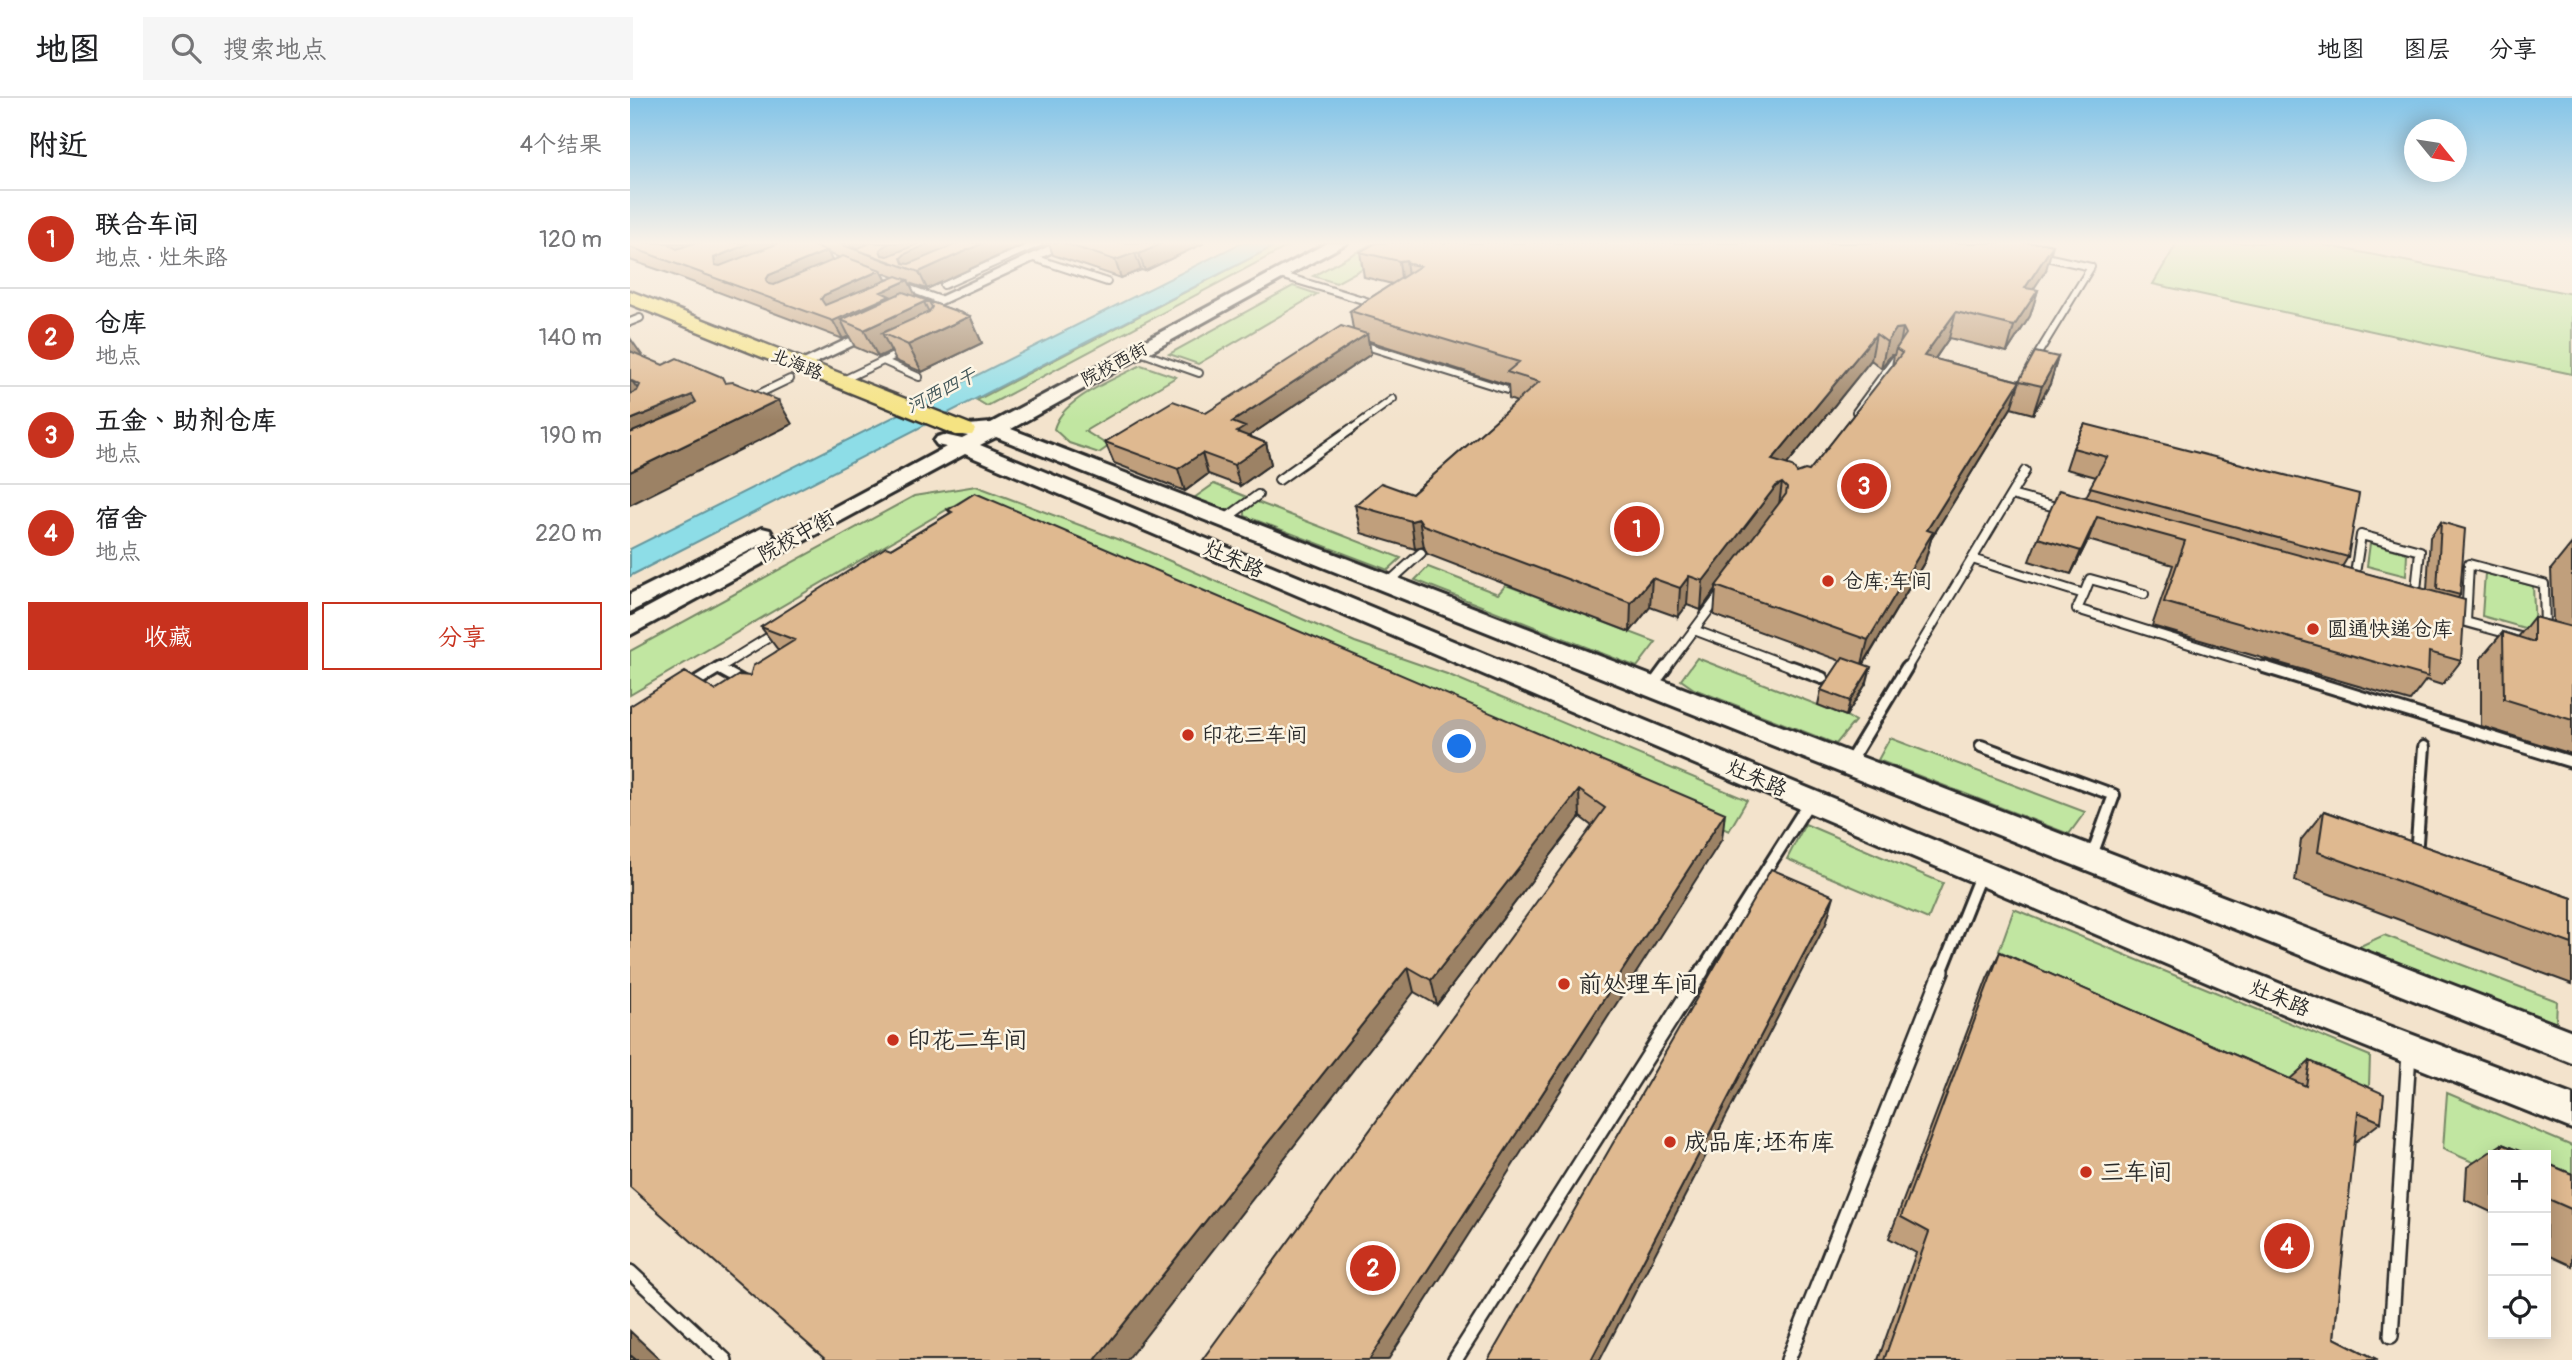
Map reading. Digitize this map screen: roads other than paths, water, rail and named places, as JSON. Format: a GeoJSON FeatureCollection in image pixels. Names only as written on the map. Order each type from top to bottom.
{"type":"FeatureCollection","features":[{"type":"Feature","properties":{"kind":"main road","name":"北海路"},"geometry":{"type":"LineString","coordinates":[[642,302],[773,354],[796,375],[841,381],[896,412],[921,431],[953,434]]}},
{"type":"Feature","properties":{"kind":"main road","name":"院校西街"},"geometry":{"type":"LineString","coordinates":[[953,434],[1206,302]]}},
{"type":"Feature","properties":{"kind":"main road","name":"院校西街"},"geometry":{"type":"LineString","coordinates":[[993,429],[1230,302]]}},
{"type":"Feature","properties":{"kind":"main road","name":"北海路"},"geometry":{"type":"LineString","coordinates":[[633,318],[953,434]]}},
{"type":"Feature","properties":{"kind":"main road"},"geometry":{"type":"LineString","coordinates":[[752,363],[773,354]]}},
{"type":"Feature","properties":{"kind":"main road","name":"灶朱路"},"geometry":{"type":"LineString","coordinates":[[953,434],[993,429],[2572,1047]]}},
{"type":"Feature","properties":{"kind":"main road","name":"灶朱路"},"geometry":{"type":"LineString","coordinates":[[953,434],[2299,1006],[2572,1112]]}},
{"type":"Feature","properties":{"kind":"main road","name":"院校中街"},"geometry":{"type":"LineString","coordinates":[[630,604],[953,434]]}},
{"type":"Feature","properties":{"kind":"main road","name":"院校中街"},"geometry":{"type":"LineString","coordinates":[[630,627],[953,434]]}},
{"type":"Feature","properties":{"kind":"street"},"geometry":{"type":"LineString","coordinates":[[796,375],[937,302]]}},
{"type":"Feature","properties":{"kind":"lane"},"geometry":{"type":"LineString","coordinates":[[1369,302],[1383,306],[1373,312]]}},
{"type":"Feature","properties":{"kind":"lane"},"geometry":{"type":"LineString","coordinates":[[2036,357],[2070,302]]}},
{"type":"Feature","properties":{"kind":"lane"},"geometry":{"type":"LineString","coordinates":[[1348,341],[1507,390]]}},
{"type":"Feature","properties":{"kind":"lane"},"geometry":{"type":"LineString","coordinates":[[841,381],[917,345]]}},
{"type":"Feature","properties":{"kind":"lane"},"geometry":{"type":"LineString","coordinates":[[1138,351],[1199,373]]}},
{"type":"Feature","properties":{"kind":"lane"},"geometry":{"type":"LineString","coordinates":[[1849,422],[1895,359]]}},
{"type":"Feature","properties":{"kind":"lane"},"geometry":{"type":"LineString","coordinates":[[883,361],[919,377]]}},
{"type":"Feature","properties":{"kind":"lane"},"geometry":{"type":"LineString","coordinates":[[747,402],[796,375]]}},
{"type":"Feature","properties":{"kind":"lane"},"geometry":{"type":"LineString","coordinates":[[1279,480],[1393,399]]}},
{"type":"Feature","properties":{"kind":"lane"},"geometry":{"type":"LineString","coordinates":[[1849,763],[2025,471]]}},
{"type":"Feature","properties":{"kind":"lane"},"geometry":{"type":"LineString","coordinates":[[1224,520],[1258,495]]}},
{"type":"Feature","properties":{"kind":"lane"},"geometry":{"type":"LineString","coordinates":[[2011,495],[2077,513]]}},
{"type":"Feature","properties":{"kind":"lane"},"geometry":{"type":"LineString","coordinates":[[2352,590],[2361,535],[2420,551],[2414,607]]}},
{"type":"Feature","properties":{"kind":"lane"},"geometry":{"type":"LineString","coordinates":[[1388,583],[1421,553]]}},
{"type":"Feature","properties":{"kind":"lane"},"geometry":{"type":"LineString","coordinates":[[1972,559],[2084,594]]}},
{"type":"Feature","properties":{"kind":"lane"},"geometry":{"type":"LineString","coordinates":[[2440,615],[2546,644],[2544,584],[2469,564],[2466,622]]}},
{"type":"Feature","properties":{"kind":"lane"},"geometry":{"type":"LineString","coordinates":[[2144,594],[2090,579],[2077,609],[2572,762]]}},
{"type":"Feature","properties":{"kind":"lane"},"geometry":{"type":"LineString","coordinates":[[1652,686],[1727,585]]}},
{"type":"Feature","properties":{"kind":"lane"},"geometry":{"type":"LineString","coordinates":[[2401,604],[2427,611]]}},
{"type":"Feature","properties":{"kind":"lane"},"geometry":{"type":"LineString","coordinates":[[674,695],[789,625]]}},
{"type":"Feature","properties":{"kind":"lane"},"geometry":{"type":"LineString","coordinates":[[1694,630],[1822,677]]}},
{"type":"Feature","properties":{"kind":"lane"},"geometry":{"type":"LineString","coordinates":[[718,668],[758,691]]}},
{"type":"Feature","properties":{"kind":"lane"},"geometry":{"type":"LineString","coordinates":[[1981,746],[2114,795],[2091,858]]}},
{"type":"Feature","properties":{"kind":"lane"},"geometry":{"type":"LineString","coordinates":[[2414,871],[2424,747]]}},
{"type":"Feature","properties":{"kind":"lane"},"geometry":{"type":"LineString","coordinates":[[1455,1360],[1810,800]]}},
{"type":"Feature","properties":{"kind":"lane"},"geometry":{"type":"LineString","coordinates":[[1788,1360],[1981,872]]}},
{"type":"Feature","properties":{"kind":"lane"},"geometry":{"type":"LineString","coordinates":[[2391,1336],[2409,1049]]}},
{"type":"Feature","properties":{"kind":"lane"},"geometry":{"type":"LineString","coordinates":[[630,1272],[725,1360]]}},
{"type":"Feature","properties":{"kind":"water"},"geometry":{"type":"Polygon","coordinates":[[[1123,302],[1165,302],[630,576],[630,549],[1123,302]]]}},
{"type":"Feature","properties":{"kind":"place","name":"五金、助剂仓库"},"geometry":{"type":"Point","coordinates":[1864,486]}},
{"type":"Feature","properties":{"kind":"place","name":"联合车间"},"geometry":{"type":"Point","coordinates":[1637,529]}},
{"type":"Feature","properties":{"kind":"place","name":"仓库;车间"},"geometry":{"type":"Point","coordinates":[1828,581]}},
{"type":"Feature","properties":{"kind":"place","name":"圆通快递仓库"},"geometry":{"type":"Point","coordinates":[2313,629]}},
{"type":"Feature","properties":{"kind":"place","name":"印花三车间"},"geometry":{"type":"Point","coordinates":[1188,735]}},
{"type":"Feature","properties":{"kind":"place","name":"前处理车间"},"geometry":{"type":"Point","coordinates":[1564,984]}},
{"type":"Feature","properties":{"kind":"place","name":"印花二车间"},"geometry":{"type":"Point","coordinates":[893,1040]}},
{"type":"Feature","properties":{"kind":"place","name":"成品库;坯布库"},"geometry":{"type":"Point","coordinates":[1670,1142]}},
{"type":"Feature","properties":{"kind":"place","name":"三车间"},"geometry":{"type":"Point","coordinates":[2086,1172]}},
{"type":"Feature","properties":{"kind":"place","name":"宿舍"},"geometry":{"type":"Point","coordinates":[2287,1246]}},
{"type":"Feature","properties":{"kind":"place","name":"仓库"},"geometry":{"type":"Point","coordinates":[1373,1268]}},
{"type":"Feature","properties":{"kind":"water label","name":"河西四干"},"geometry":{"type":"Point","coordinates":[941,390]}}]}
